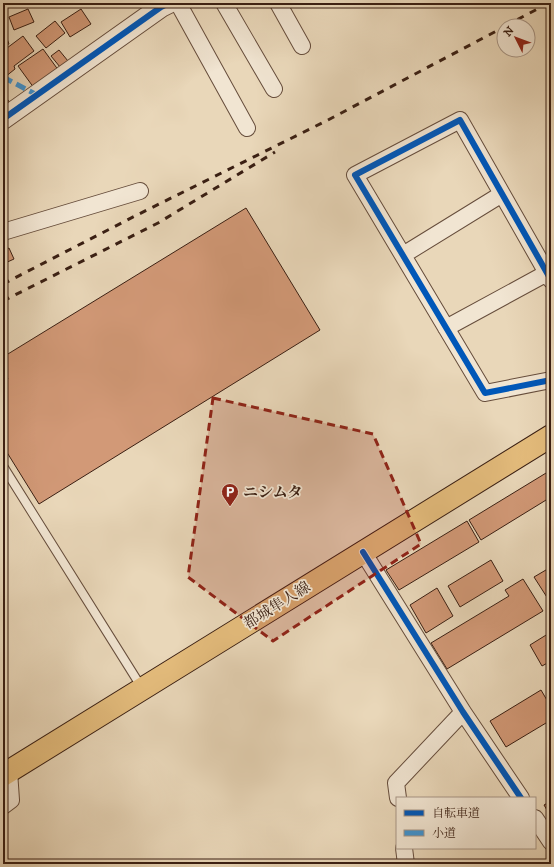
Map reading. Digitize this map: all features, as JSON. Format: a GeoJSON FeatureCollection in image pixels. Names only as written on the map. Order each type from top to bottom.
{"type":"FeatureCollection","features":[{"type":"Feature","properties":{"kind":"main road","name":"都城隼人線"},"geometry":{"type":"LineString","coordinates":[[6,773],[551,436]]}},
{"type":"Feature","properties":{"kind":"street"},"geometry":{"type":"LineString","coordinates":[[224,3],[274,89]]}},
{"type":"Feature","properties":{"kind":"street"},"geometry":{"type":"LineString","coordinates":[[278,3],[302,46]]}},
{"type":"Feature","properties":{"kind":"street"},"geometry":{"type":"LineString","coordinates":[[3,119],[167,4],[247,128]]}},
{"type":"Feature","properties":{"kind":"street"},"geometry":{"type":"LineString","coordinates":[[446,328],[549,276],[460,120],[355,175],[403,255],[446,328],[485,393],[551,380]]}},
{"type":"Feature","properties":{"kind":"street"},"geometry":{"type":"LineString","coordinates":[[3,232],[140,191]]}},
{"type":"Feature","properties":{"kind":"street"},"geometry":{"type":"LineString","coordinates":[[403,255],[502,194]]}},
{"type":"Feature","properties":{"kind":"street"},"geometry":{"type":"LineString","coordinates":[[363,552],[463,712],[520,797]]}},
{"type":"Feature","properties":{"kind":"street"},"geometry":{"type":"LineString","coordinates":[[398,797],[396,783],[463,712]]}},
{"type":"Feature","properties":{"kind":"street"},"geometry":{"type":"LineString","coordinates":[[3,806],[11,800],[6,773]]}},
{"type":"Feature","properties":{"kind":"street"},"geometry":{"type":"LineString","coordinates":[[536,820],[551,842]]}},
{"type":"Feature","properties":{"kind":"street"},"geometry":{"type":"LineString","coordinates":[[404,849],[406,864]]}},
{"type":"Feature","properties":{"kind":"lane"},"geometry":{"type":"LineString","coordinates":[[3,466],[142,689]]}},
{"type":"Feature","properties":{"kind":"highlighted area"},"geometry":{"type":"Polygon","coordinates":[[[213,398],[373,434],[421,544],[273,641],[188,577],[213,398]]]}},
{"type":"Feature","properties":{"kind":"building"},"geometry":{"type":"Polygon","coordinates":[[[28,9],[34,22],[14,30],[9,17],[28,9]]]}},
{"type":"Feature","properties":{"kind":"building"},"geometry":{"type":"Polygon","coordinates":[[[81,9],[91,24],[70,37],[61,22],[81,9]]]}},
{"type":"Feature","properties":{"kind":"building"},"geometry":{"type":"Polygon","coordinates":[[[55,21],[65,33],[46,48],[36,36],[55,21]]]}},
{"type":"Feature","properties":{"kind":"building"},"geometry":{"type":"Polygon","coordinates":[[[3,28],[9,44],[3,46],[3,28]]]}},
{"type":"Feature","properties":{"kind":"building"},"geometry":{"type":"Polygon","coordinates":[[[23,36],[34,51],[14,66],[15,69],[5,77],[3,74],[3,51],[23,36]]]}},
{"type":"Feature","properties":{"kind":"building"},"geometry":{"type":"Polygon","coordinates":[[[43,49],[59,71],[34,88],[18,66],[43,49]]]}},
{"type":"Feature","properties":{"kind":"building"},"geometry":{"type":"Polygon","coordinates":[[[59,50],[68,61],[60,67],[51,56],[59,50]]]}},
{"type":"Feature","properties":{"kind":"building"},"geometry":{"type":"Polygon","coordinates":[[[3,93],[10,103],[3,109],[3,93]]]}},
{"type":"Feature","properties":{"kind":"building"},"geometry":{"type":"Polygon","coordinates":[[[246,208],[320,330],[39,504],[3,446],[3,382],[8,379],[3,371],[3,357],[246,208]]]}},
{"type":"Feature","properties":{"kind":"building"},"geometry":{"type":"Polygon","coordinates":[[[9,248],[14,259],[3,264],[3,251],[9,248]]]}},
{"type":"Feature","properties":{"kind":"building"},"geometry":{"type":"Polygon","coordinates":[[[551,470],[551,497],[481,540],[469,520],[551,470]]]}},
{"type":"Feature","properties":{"kind":"building"},"geometry":{"type":"Polygon","coordinates":[[[467,521],[479,542],[399,590],[386,570],[467,521]]]}},
{"type":"Feature","properties":{"kind":"building"},"geometry":{"type":"Polygon","coordinates":[[[491,560],[503,581],[460,607],[448,586],[491,560]]]}},
{"type":"Feature","properties":{"kind":"building"},"geometry":{"type":"Polygon","coordinates":[[[551,567],[551,602],[550,602],[534,577],[551,567]]]}},
{"type":"Feature","properties":{"kind":"building"},"geometry":{"type":"Polygon","coordinates":[[[523,579],[543,611],[447,669],[431,643],[509,596],[505,590],[523,579]]]}},
{"type":"Feature","properties":{"kind":"building"},"geometry":{"type":"Polygon","coordinates":[[[437,588],[453,616],[426,633],[410,605],[437,588]]]}},
{"type":"Feature","properties":{"kind":"building"},"geometry":{"type":"Polygon","coordinates":[[[551,632],[551,661],[542,666],[530,645],[551,632]]]}},
{"type":"Feature","properties":{"kind":"building"},"geometry":{"type":"Polygon","coordinates":[[[541,690],[551,707],[551,720],[506,747],[490,721],[541,690]]]}},
{"type":"Feature","properties":{"kind":"building"},"geometry":{"type":"Polygon","coordinates":[[[551,801],[551,817],[544,805],[551,801]]]}},
{"type":"Feature","properties":{"kind":"railway"},"geometry":{"type":"LineString","coordinates":[[520,18],[549,3]]}},
{"type":"Feature","properties":{"kind":"railway"},"geometry":{"type":"LineString","coordinates":[[3,284],[135,216],[328,120],[496,31]]}},
{"type":"Feature","properties":{"kind":"railway"},"geometry":{"type":"LineString","coordinates":[[3,301],[158,223],[275,152]]}},
{"type":"Feature","properties":{"kind":"marked path"},"geometry":{"type":"LineString","coordinates":[[3,77],[37,95]]}},
{"type":"Feature","properties":{"kind":"cycle path"},"geometry":{"type":"LineString","coordinates":[[3,119],[161,7],[169,3]]}},
{"type":"Feature","properties":{"kind":"cycle path"},"geometry":{"type":"LineString","coordinates":[[551,280],[460,120],[355,175],[485,393],[551,380]]}},
{"type":"Feature","properties":{"kind":"cycle path"},"geometry":{"type":"LineString","coordinates":[[363,552],[463,712],[520,797]]}},
{"type":"Feature","properties":{"kind":"place","name":"ニシムタ"},"geometry":{"type":"Point","coordinates":[230,507]}}]}
